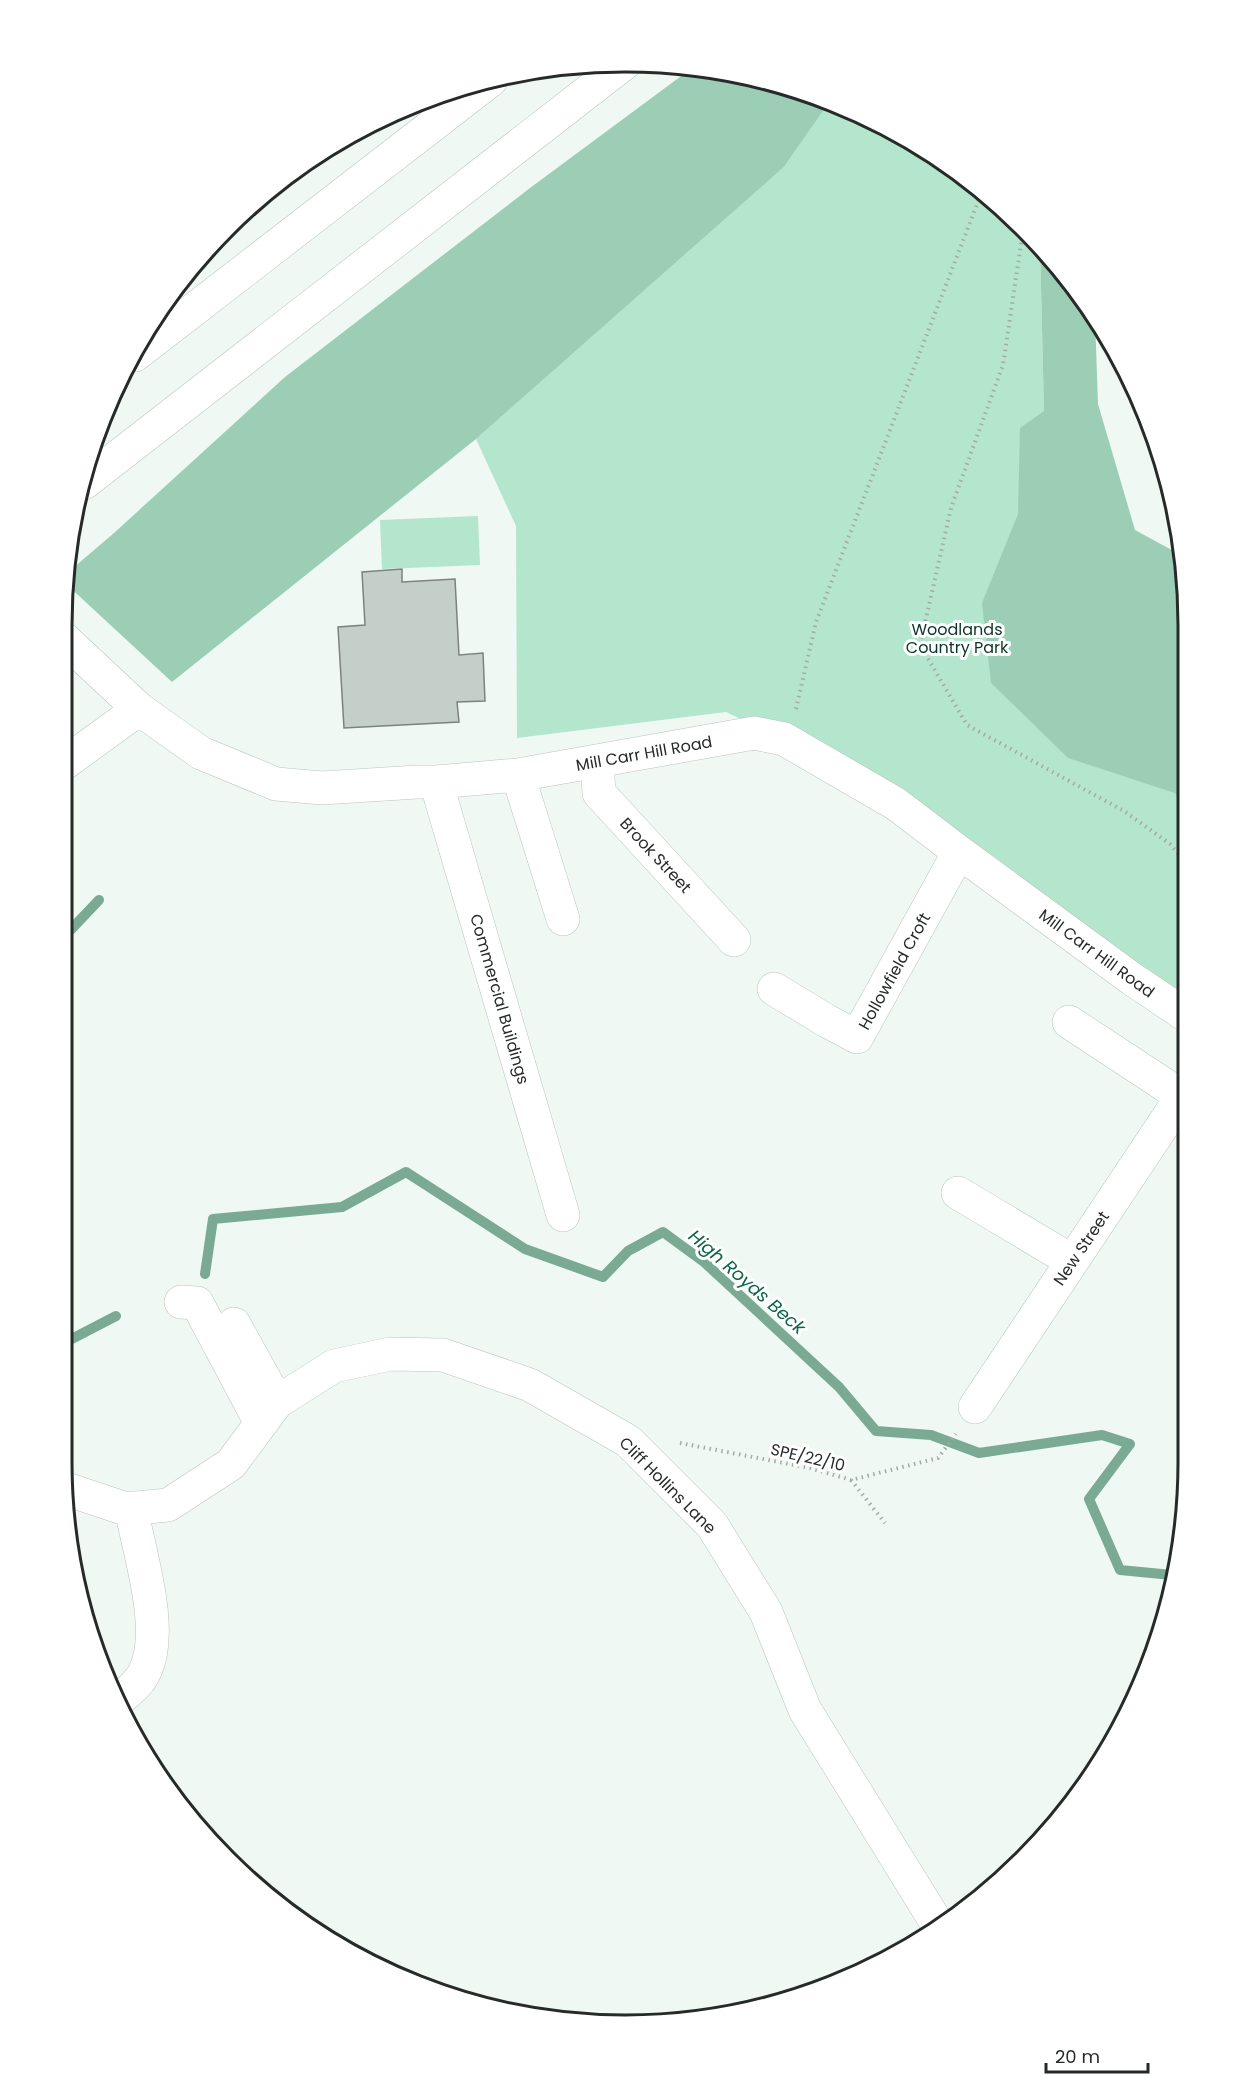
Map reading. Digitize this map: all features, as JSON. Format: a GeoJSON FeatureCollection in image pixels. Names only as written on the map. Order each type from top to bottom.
{"type":"FeatureCollection","features":[{"type":"Feature","properties":{"kind":"main road"},"geometry":{"type":"LineString","coordinates":[[93,476],[613,72]]}},
{"type":"Feature","properties":{"kind":"main road"},"geometry":{"type":"LineString","coordinates":[[148,345],[474,93]]}},
{"type":"Feature","properties":{"kind":"main road","name":"Mill Carr Hill Road"},"geometry":{"type":"LineString","coordinates":[[72,646],[139,709],[201,753],[276,784],[322,788],[518,775],[754,733],[784,739],[896,804],[1122,972],[1178,1010]]}},
{"type":"Feature","properties":{"kind":"main road"},"geometry":{"type":"LineString","coordinates":[[72,758],[139,709]]}},
{"type":"Feature","properties":{"kind":"main road","name":"Brook Street"},"geometry":{"type":"LineString","coordinates":[[597,762],[598,793],[734,940]]}},
{"type":"Feature","properties":{"kind":"main road"},"geometry":{"type":"LineString","coordinates":[[518,775],[563,919]]}},
{"type":"Feature","properties":{"kind":"main road","name":"Commercial Buildings"},"geometry":{"type":"LineString","coordinates":[[436,782],[563,1215]]}},
{"type":"Feature","properties":{"kind":"main road","name":"Hollowfield Croft"},"geometry":{"type":"LineString","coordinates":[[774,989],[857,1037],[959,852]]}},
{"type":"Feature","properties":{"kind":"main road"},"geometry":{"type":"LineString","coordinates":[[1069,1022],[1178,1089]]}},
{"type":"Feature","properties":{"kind":"main road","name":"New Street"},"geometry":{"type":"LineString","coordinates":[[966,1419],[1178,1103]]}},
{"type":"Feature","properties":{"kind":"main road"},"geometry":{"type":"LineString","coordinates":[[958,1193],[1072,1262]]}},
{"type":"Feature","properties":{"kind":"main road"},"geometry":{"type":"LineString","coordinates":[[181,1302],[197,1303],[269,1413]]}},
{"type":"Feature","properties":{"kind":"main road"},"geometry":{"type":"LineString","coordinates":[[234,1324],[269,1413]]}},
{"type":"Feature","properties":{"kind":"main road","name":"Cliff Hollins Lane"},"geometry":{"type":"LineString","coordinates":[[73,1492],[126,1509],[168,1505],[231,1464],[269,1413],[334,1366],[390,1354],[443,1355],[530,1385],[628,1441],[712,1525],[766,1612],[805,1710],[935,1920]]}},
{"type":"Feature","properties":{"kind":"main road"},"geometry":{"type":"LineString","coordinates":[[124,1696],[145,1672],[152,1647],[148,1586],[132,1508]]}},
{"type":"Feature","properties":{"kind":"path"},"geometry":{"type":"LineString","coordinates":[[784,739],[795,713],[816,622],[979,200]]}},
{"type":"Feature","properties":{"kind":"path"},"geometry":{"type":"LineString","coordinates":[[1022,240],[1003,365],[951,508],[920,645],[967,725],[1124,811],[1170,844],[1178,853]]}},
{"type":"Feature","properties":{"kind":"path","name":"SPE/22/10"},"geometry":{"type":"LineString","coordinates":[[628,1441],[666,1440],[810,1468],[851,1480],[938,1458],[966,1419]]}},
{"type":"Feature","properties":{"kind":"path"},"geometry":{"type":"LineString","coordinates":[[851,1480],[885,1523]]}},
{"type":"Feature","properties":{"kind":"green space"},"geometry":{"type":"Polygon","coordinates":[[[682,75],[768,91],[824,109],[784,167],[476,439],[172,682],[73,590],[76,566],[285,377],[530,188],[682,75]]]}},
{"type":"Feature","properties":{"kind":"green space","name":"Woodlands Country Park"},"geometry":{"type":"Polygon","coordinates":[[[824,109],[870,129],[932,165],[990,209],[1040,259],[1044,411],[1178,624],[1178,1010],[784,739],[726,712],[517,738],[516,526],[476,439],[784,167],[824,109]]]}},
{"type":"Feature","properties":{"kind":"green space"},"geometry":{"type":"Polygon","coordinates":[[[1040,259],[1064,288],[1096,335],[1098,404],[1135,530],[1173,550],[1178,625],[1178,797],[1175,793],[1068,758],[991,683],[982,603],[1018,514],[1020,428],[1044,411],[1040,259]]]}},
{"type":"Feature","properties":{"kind":"green space"},"geometry":{"type":"Polygon","coordinates":[[[478,516],[480,565],[382,569],[380,520],[478,516]]]}},
{"type":"Feature","properties":{"kind":"building"},"geometry":{"type":"Polygon","coordinates":[[[402,569],[402,582],[455,579],[459,655],[483,653],[485,701],[457,702],[459,722],[344,728],[338,627],[365,625],[362,572],[402,569]]]}},
{"type":"Feature","properties":{"kind":"waterway"},"geometry":{"type":"LineString","coordinates":[[72,928],[99,900]]}},
{"type":"Feature","properties":{"kind":"waterway","name":"High Royds Beck"},"geometry":{"type":"LineString","coordinates":[[205,1274],[213,1219],[342,1207],[406,1172],[525,1249],[603,1277],[628,1251],[663,1232],[704,1262],[839,1387],[876,1431],[931,1435],[979,1453],[1102,1435],[1130,1444],[1089,1499],[1120,1570],[1166,1574]]}},
{"type":"Feature","properties":{"kind":"waterway","name":"High Royds Beck"},"geometry":{"type":"LineString","coordinates":[[72,1339],[116,1316]]}}]}
